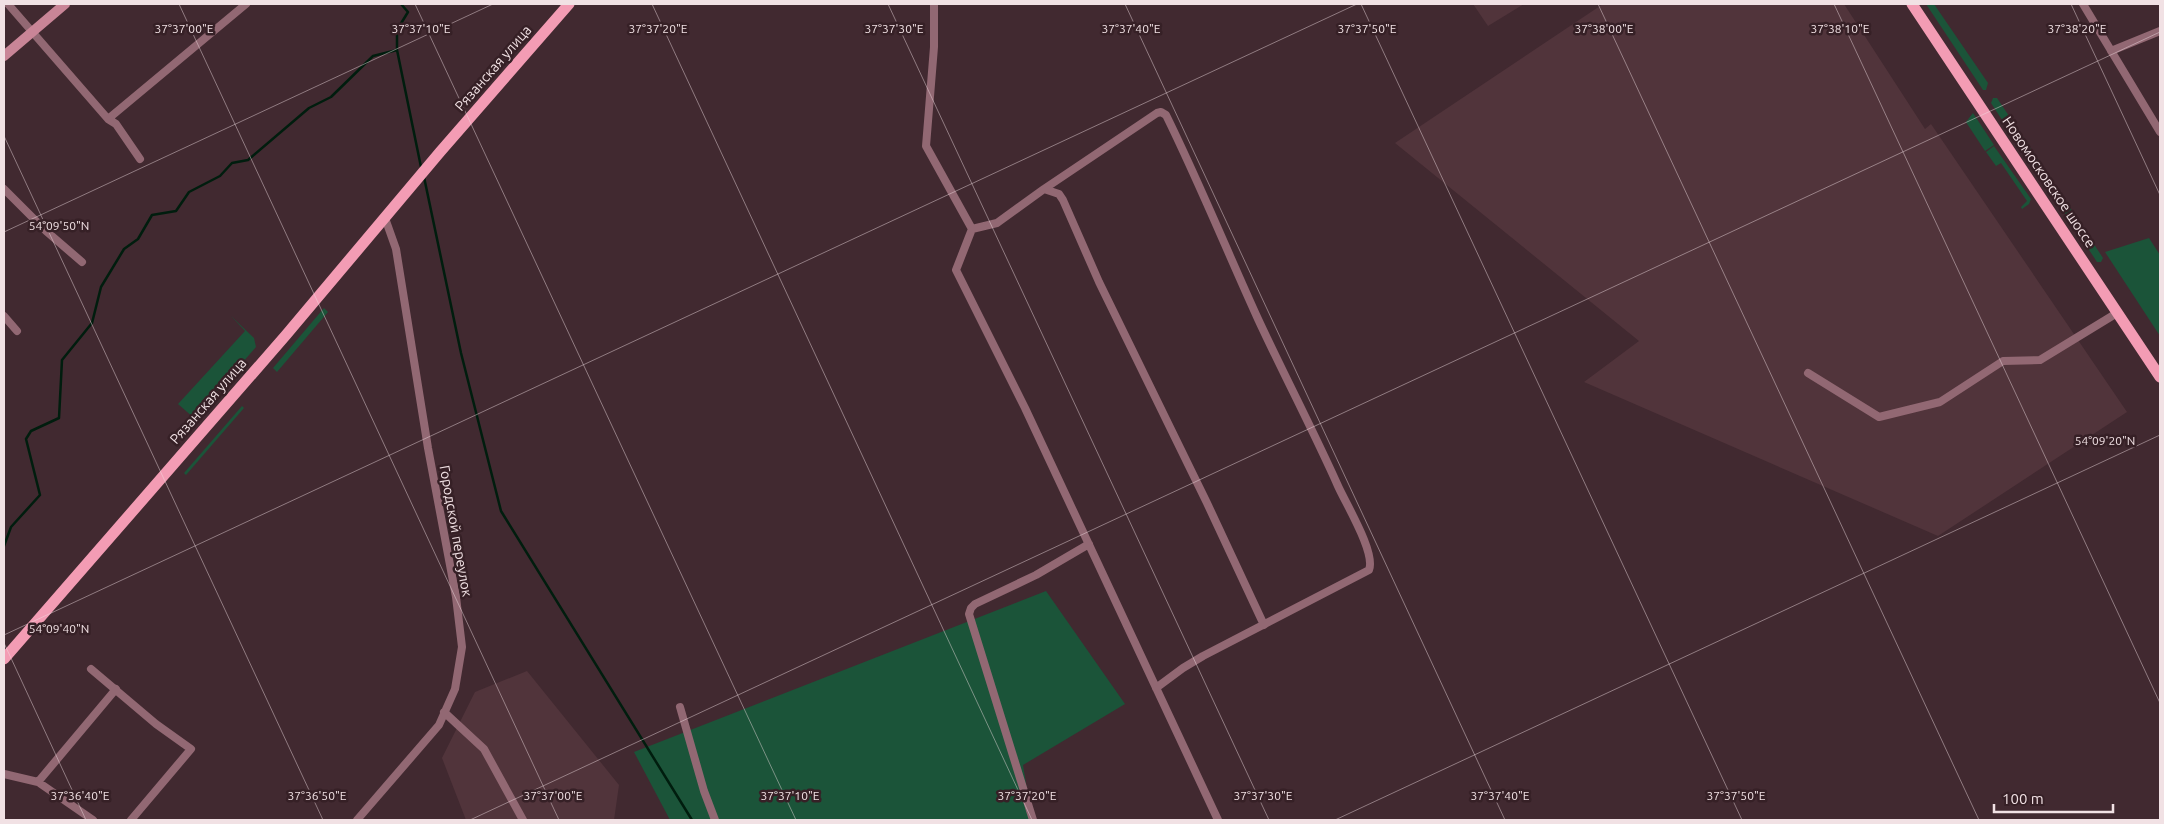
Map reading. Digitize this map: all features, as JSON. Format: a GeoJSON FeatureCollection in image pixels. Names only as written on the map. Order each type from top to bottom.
{"type":"FeatureCollection","features":[{"type":"Feature","properties":{"kind":"main road","name":"Рязанская улица"},"geometry":{"type":"LineString","coordinates":[[4,659],[280,342],[436,156],[568,4]]}},
{"type":"Feature","properties":{"kind":"main road","name":"Новомосковское шоссе"},"geometry":{"type":"LineString","coordinates":[[1912,4],[2160,377]]}},
{"type":"Feature","properties":{"kind":"street"},"geometry":{"type":"LineString","coordinates":[[8,4],[108,119],[116,124],[140,159]]}},
{"type":"Feature","properties":{"kind":"street"},"geometry":{"type":"LineString","coordinates":[[4,56],[66,4]]}},
{"type":"Feature","properties":{"kind":"street"},"geometry":{"type":"LineString","coordinates":[[108,119],[246,4]]}},
{"type":"Feature","properties":{"kind":"street"},"geometry":{"type":"LineString","coordinates":[[934,4],[934,47],[926,146],[972,229]]}},
{"type":"Feature","properties":{"kind":"street"},"geometry":{"type":"LineString","coordinates":[[2083,4],[2160,132]]}},
{"type":"Feature","properties":{"kind":"street"},"geometry":{"type":"LineString","coordinates":[[2111,50],[2160,31]]}},
{"type":"Feature","properties":{"kind":"street"},"geometry":{"type":"LineString","coordinates":[[972,229],[997,223],[1157,113],[1161,112],[1166,115],[1195,175],[1261,325],[1316,436],[1370,557],[1369,570],[1183,668],[1156,688]]}},
{"type":"Feature","properties":{"kind":"street"},"geometry":{"type":"LineString","coordinates":[[4,188],[46,231],[82,262]]}},
{"type":"Feature","properties":{"kind":"street"},"geometry":{"type":"LineString","coordinates":[[1044,189],[1058,194],[1062,200],[1099,282],[1264,624]]}},
{"type":"Feature","properties":{"kind":"street","name":"Городской переулок"},"geometry":{"type":"LineString","coordinates":[[358,820],[439,725],[455,689],[462,647],[396,250],[385,218]]}},
{"type":"Feature","properties":{"kind":"street"},"geometry":{"type":"LineString","coordinates":[[972,229],[956,270],[1025,408],[1218,820]]}},
{"type":"Feature","properties":{"kind":"street"},"geometry":{"type":"LineString","coordinates":[[1808,373],[1879,417],[1940,402],[2003,361],[2040,360],[2117,313]]}},
{"type":"Feature","properties":{"kind":"street"},"geometry":{"type":"LineString","coordinates":[[4,316],[17,331]]}},
{"type":"Feature","properties":{"kind":"street"},"geometry":{"type":"LineString","coordinates":[[1033,820],[969,614],[974,604],[1036,575],[1089,544]]}},
{"type":"Feature","properties":{"kind":"street"},"geometry":{"type":"LineString","coordinates":[[91,669],[156,724],[191,749],[131,820]]}},
{"type":"Feature","properties":{"kind":"street"},"geometry":{"type":"LineString","coordinates":[[38,782],[116,689]]}},
{"type":"Feature","properties":{"kind":"street"},"geometry":{"type":"LineString","coordinates":[[680,707],[698,775],[715,820]]}},
{"type":"Feature","properties":{"kind":"street"},"geometry":{"type":"LineString","coordinates":[[444,712],[484,749],[524,820]]}},
{"type":"Feature","properties":{"kind":"street"},"geometry":{"type":"LineString","coordinates":[[4,774],[38,782],[93,820]]}},
{"type":"Feature","properties":{"kind":"shaded area"},"geometry":{"type":"Polygon","coordinates":[[[1473,4],[1524,4],[1488,26],[1473,4]]]}},
{"type":"Feature","properties":{"kind":"shaded area"},"geometry":{"type":"Polygon","coordinates":[[[1603,4],[1844,4],[1925,129],[1931,124],[2127,412],[1938,536],[1584,382],[1639,341],[1395,143],[1603,4]]]}},
{"type":"Feature","properties":{"kind":"shaded area"},"geometry":{"type":"Polygon","coordinates":[[[527,671],[619,785],[614,820],[466,820],[442,758],[475,692],[527,671]]]}},
{"type":"Feature","properties":{"kind":"green space"},"geometry":{"type":"Polygon","coordinates":[[[1926,4],[1934,4],[1988,83],[1986,90],[1983,90],[1926,4]]]}},
{"type":"Feature","properties":{"kind":"green space"},"geometry":{"type":"Polygon","coordinates":[[[1993,98],[1997,98],[2049,176],[2048,181],[2042,181],[1991,103],[1993,98]]]}},
{"type":"Feature","properties":{"kind":"green space"},"geometry":{"type":"Polygon","coordinates":[[[1973,113],[1994,145],[1985,151],[1966,122],[1973,113]]]}},
{"type":"Feature","properties":{"kind":"green space"},"geometry":{"type":"Polygon","coordinates":[[[1994,146],[2031,199],[2029,204],[2022,209],[2021,207],[2027,201],[2001,163],[1996,166],[1986,152],[1994,146]]]}},
{"type":"Feature","properties":{"kind":"green space"},"geometry":{"type":"Polygon","coordinates":[[[2055,190],[2059,191],[2103,258],[2101,262],[2097,262],[2053,195],[2055,190]]]}},
{"type":"Feature","properties":{"kind":"green space"},"geometry":{"type":"Polygon","coordinates":[[[2149,238],[2160,255],[2160,336],[2105,252],[2149,238]]]}},
{"type":"Feature","properties":{"kind":"green space"},"geometry":{"type":"Polygon","coordinates":[[[324,308],[328,312],[277,372],[273,368],[324,308]]]}},
{"type":"Feature","properties":{"kind":"green space"},"geometry":{"type":"Polygon","coordinates":[[[231,316],[254,338],[256,347],[194,418],[178,404],[245,331],[231,316]]]}},
{"type":"Feature","properties":{"kind":"green space"},"geometry":{"type":"Polygon","coordinates":[[[242,406],[244,408],[186,475],[184,473],[242,406]]]}},
{"type":"Feature","properties":{"kind":"green space"},"geometry":{"type":"Polygon","coordinates":[[[1046,591],[1125,704],[1023,765],[1032,820],[670,820],[634,752],[1046,591]]]}},
{"type":"Feature","properties":{"kind":"waterway"},"geometry":{"type":"LineString","coordinates":[[4,546],[11,527],[40,495],[26,439],[31,431],[59,418],[62,360],[92,323],[101,287],[124,249],[138,239],[152,215],[176,211],[189,192],[220,176],[232,163],[248,160],[309,108],[331,97],[373,56],[397,50],[397,30],[408,12],[401,4]]}},
{"type":"Feature","properties":{"kind":"waterway"},"geometry":{"type":"LineString","coordinates":[[397,50],[421,167]]}},
{"type":"Feature","properties":{"kind":"waterway"},"geometry":{"type":"LineString","coordinates":[[424,177],[461,353],[501,511],[692,820]]}}]}
